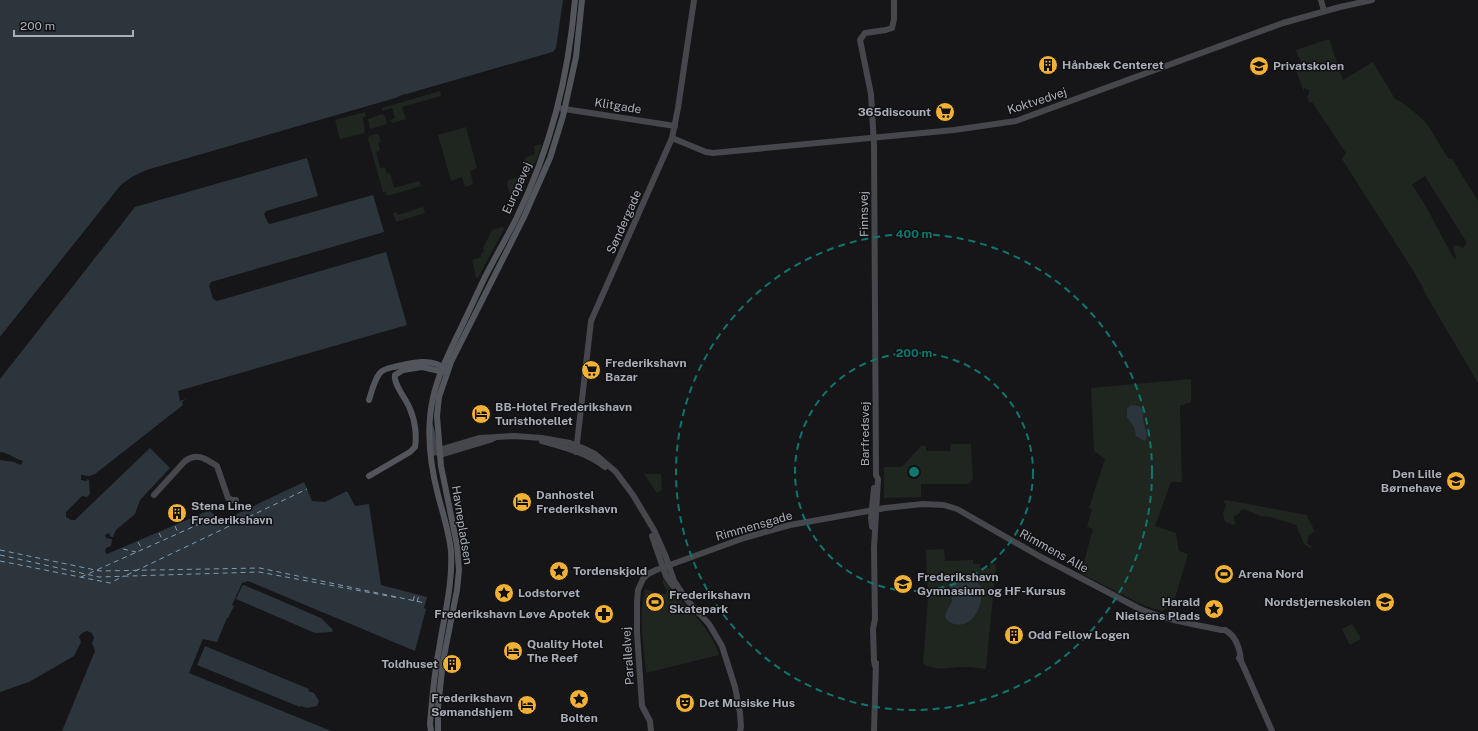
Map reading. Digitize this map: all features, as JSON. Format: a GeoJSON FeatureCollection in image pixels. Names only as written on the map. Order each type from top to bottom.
{"type":"FeatureCollection","features":[{"type":"Feature","properties":{"kind":"main road","name":"Europavej"},"geometry":{"type":"LineString","coordinates":[[443,370],[485,278],[527,194],[542,157],[558,108],[567,63],[575,0]]}},
{"type":"Feature","properties":{"kind":"main road","name":"Europavej"},"geometry":{"type":"LineString","coordinates":[[443,370],[526,212],[550,158],[565,109],[576,57],[582,0]]}},
{"type":"Feature","properties":{"kind":"main road"},"geometry":{"type":"LineString","coordinates":[[369,400],[374,384],[382,371],[409,363],[423,362],[443,370]]}},
{"type":"Feature","properties":{"kind":"main road"},"geometry":{"type":"LineString","coordinates":[[369,476],[414,449],[415,431],[412,415],[410,408],[396,383],[394,378],[395,375],[403,370],[422,367],[443,370]]}},
{"type":"Feature","properties":{"kind":"main road","name":"Havnepladsen"},"geometry":{"type":"LineString","coordinates":[[438,731],[438,707],[444,655],[457,590],[459,570],[457,545],[429,425],[433,398],[443,370]]}},
{"type":"Feature","properties":{"kind":"main road","name":"Havnepladsen"},"geometry":{"type":"LineString","coordinates":[[431,731],[430,724],[434,682],[449,592],[451,570],[451,550],[437,493],[437,416],[443,370]]}},
{"type":"Feature","properties":{"kind":"street","name":"Søndergade"},"geometry":{"type":"LineString","coordinates":[[577,449],[591,321],[672,138],[694,0]]}},
{"type":"Feature","properties":{"kind":"street","name":"Finnsvej"},"geometry":{"type":"LineString","coordinates":[[876,393],[874,137],[872,94],[860,40],[863,35],[868,32],[892,28],[894,18],[894,0]]}},
{"type":"Feature","properties":{"kind":"street"},"geometry":{"type":"LineString","coordinates":[[1321,0],[1324,11]]}},
{"type":"Feature","properties":{"kind":"street","name":"Koktvedvej"},"geometry":{"type":"LineString","coordinates":[[672,138],[710,153],[954,130],[1016,122],[1258,32],[1324,11],[1372,0]]}},
{"type":"Feature","properties":{"kind":"street","name":"Klitgade"},"geometry":{"type":"LineString","coordinates":[[558,108],[675,126]]}},
{"type":"Feature","properties":{"kind":"street","name":"Barfredsvej"},"geometry":{"type":"LineString","coordinates":[[874,731],[874,548],[871,518],[874,510],[876,475],[876,393]]}},
{"type":"Feature","properties":{"kind":"street"},"geometry":{"type":"LineString","coordinates":[[436,453],[494,438],[514,436],[542,438],[570,442],[577,449],[595,454],[616,472],[638,503],[649,524],[654,530],[666,566],[674,581],[687,600],[701,614],[715,634],[726,656],[739,708],[740,731]]}},
{"type":"Feature","properties":{"kind":"street"},"geometry":{"type":"LineString","coordinates":[[154,495],[175,471],[190,457],[202,457],[217,466],[228,498],[236,500]]}},
{"type":"Feature","properties":{"kind":"street","name":"Rimmens Alle"},"geometry":{"type":"LineString","coordinates":[[874,510],[923,504],[951,506],[1039,556],[1138,608],[1166,618],[1221,630],[1231,637],[1238,657],[1272,731]]}},
{"type":"Feature","properties":{"kind":"street","name":"Rimmensgade"},"geometry":{"type":"LineString","coordinates":[[643,579],[655,570],[725,544],[769,530],[874,510]]}},
{"type":"Feature","properties":{"kind":"street","name":"Parallelvej"},"geometry":{"type":"LineString","coordinates":[[643,579],[638,590],[637,633],[642,706],[650,721],[651,731]]}},
{"type":"Feature","properties":{"kind":"shaded area"},"geometry":{"type":"Polygon","coordinates":[[[0,0],[563,0],[556,48],[553,52],[147,170],[132,177],[121,185],[0,337],[0,0]]]}},
{"type":"Feature","properties":{"kind":"shaded area"},"geometry":{"type":"Polygon","coordinates":[[[1329,39],[1343,80],[1373,62],[1395,99],[1411,109],[1428,126],[1446,155],[1449,159],[1452,159],[1478,201],[1478,383],[1416,275],[1342,159],[1346,153],[1312,102],[1310,103],[1307,97],[1309,90],[1304,88],[1304,92],[1294,65],[1301,63],[1296,50],[1329,39]],[[1425,176],[1412,185],[1423,201],[1454,259],[1456,258],[1453,247],[1456,245],[1463,248],[1467,243],[1425,176]]]}},
{"type":"Feature","properties":{"kind":"shaded area"},"geometry":{"type":"Polygon","coordinates":[[[440,91],[441,96],[402,107],[406,119],[393,123],[390,120],[395,118],[392,108],[383,111],[382,108],[440,91]]]}},
{"type":"Feature","properties":{"kind":"shaded area"},"geometry":{"type":"Polygon","coordinates":[[[365,112],[366,116],[363,118],[365,133],[340,139],[335,120],[365,112]]]}},
{"type":"Feature","properties":{"kind":"shaded area"},"geometry":{"type":"Polygon","coordinates":[[[382,114],[385,116],[387,124],[370,129],[368,119],[382,114]]]}},
{"type":"Feature","properties":{"kind":"shaded area"},"geometry":{"type":"Polygon","coordinates":[[[466,127],[477,168],[470,171],[473,184],[465,187],[462,177],[451,181],[438,135],[466,127]]]}},
{"type":"Feature","properties":{"kind":"shaded area"},"geometry":{"type":"Polygon","coordinates":[[[376,134],[379,135],[381,142],[378,143],[380,150],[376,152],[380,168],[385,167],[387,174],[390,173],[394,188],[419,181],[421,186],[387,196],[385,191],[383,192],[368,139],[369,136],[376,134]]]}},
{"type":"Feature","properties":{"kind":"shaded area"},"geometry":{"type":"Polygon","coordinates":[[[542,144],[517,201],[512,202],[507,184],[508,180],[523,176],[526,163],[525,158],[535,154],[534,146],[542,144]]]}},
{"type":"Feature","properties":{"kind":"shaded area"},"geometry":{"type":"Polygon","coordinates":[[[307,158],[318,196],[266,211],[264,214],[268,223],[270,224],[373,195],[384,232],[211,282],[209,286],[213,299],[217,301],[386,252],[407,325],[178,391],[180,401],[186,399],[182,402],[183,405],[95,474],[89,476],[81,475],[81,480],[89,480],[90,494],[87,497],[82,496],[66,512],[66,517],[71,520],[75,520],[150,448],[170,468],[140,500],[135,514],[116,530],[113,537],[111,537],[109,533],[105,535],[106,538],[112,539],[111,546],[106,548],[105,552],[107,554],[210,510],[217,521],[216,523],[218,523],[304,482],[312,501],[325,502],[347,491],[355,506],[369,504],[381,585],[427,597],[424,608],[426,609],[415,651],[248,581],[242,583],[232,605],[234,606],[227,618],[217,642],[203,639],[189,673],[331,731],[62,731],[95,651],[92,643],[94,638],[92,633],[87,631],[82,633],[79,637],[81,642],[74,656],[29,682],[0,692],[0,460],[14,462],[21,465],[23,461],[0,452],[0,379],[135,207],[307,158]]]}},
{"type":"Feature","properties":{"kind":"shaded area"},"geometry":{"type":"Polygon","coordinates":[[[423,207],[425,213],[396,222],[393,213],[397,212],[398,215],[423,207]]]}},
{"type":"Feature","properties":{"kind":"shaded area"},"geometry":{"type":"Polygon","coordinates":[[[503,227],[504,229],[478,278],[476,277],[472,260],[481,257],[481,253],[484,252],[483,248],[492,230],[503,227]]]}},
{"type":"Feature","properties":{"kind":"shaded area"},"geometry":{"type":"Polygon","coordinates":[[[1191,379],[1191,402],[1180,406],[1182,482],[1171,482],[1155,526],[1176,533],[1179,551],[1188,554],[1173,605],[1162,611],[1145,606],[1080,573],[1093,529],[1087,527],[1092,509],[1089,508],[1105,459],[1094,451],[1091,388],[1191,379]]]}},
{"type":"Feature","properties":{"kind":"shaded area"},"geometry":{"type":"Polygon","coordinates":[[[1131,405],[1139,406],[1143,410],[1143,420],[1147,434],[1146,440],[1144,441],[1136,436],[1134,427],[1127,417],[1127,409],[1131,405]]]}},
{"type":"Feature","properties":{"kind":"shaded area"},"geometry":{"type":"Polygon","coordinates":[[[951,444],[971,444],[973,479],[968,484],[921,484],[921,497],[884,498],[884,467],[902,467],[921,446],[926,446],[926,451],[950,451],[951,444]]]}},
{"type":"Feature","properties":{"kind":"shaded area"},"geometry":{"type":"Polygon","coordinates":[[[644,474],[661,474],[662,490],[657,493],[644,474]]]}},
{"type":"Feature","properties":{"kind":"shaded area"},"geometry":{"type":"Polygon","coordinates":[[[1226,500],[1307,515],[1314,530],[1314,532],[1309,535],[1307,543],[1312,547],[1310,548],[1304,544],[1296,525],[1271,517],[1260,516],[1244,509],[1241,510],[1239,514],[1234,516],[1235,524],[1233,525],[1226,522],[1223,513],[1226,505],[1223,501],[1226,500]]]}},
{"type":"Feature","properties":{"kind":"shaded area"},"geometry":{"type":"Polygon","coordinates":[[[944,549],[945,561],[973,560],[973,564],[980,564],[980,568],[990,568],[990,562],[996,565],[986,669],[972,667],[934,668],[923,664],[928,598],[926,550],[944,549]]]}},
{"type":"Feature","properties":{"kind":"shaded area"},"geometry":{"type":"Polygon","coordinates":[[[664,578],[673,592],[704,627],[714,643],[719,655],[646,673],[642,631],[643,599],[645,589],[656,593],[665,594],[667,591],[662,582],[664,578]]]}},
{"type":"Feature","properties":{"kind":"shaded area"},"geometry":{"type":"Polygon","coordinates":[[[955,578],[975,580],[980,586],[981,601],[979,609],[975,616],[962,624],[954,624],[949,622],[945,616],[952,600],[950,585],[952,580],[955,578]]]}},
{"type":"Feature","properties":{"kind":"shaded area"},"geometry":{"type":"Polygon","coordinates":[[[244,585],[321,618],[333,630],[332,632],[315,633],[236,599],[242,586],[244,585]]]}},
{"type":"Feature","properties":{"kind":"shaded area"},"geometry":{"type":"Polygon","coordinates":[[[1352,624],[1361,639],[1350,645],[1342,629],[1352,624]]]}},
{"type":"Feature","properties":{"kind":"shaded area"},"geometry":{"type":"Polygon","coordinates":[[[205,646],[309,689],[308,691],[314,693],[319,701],[317,706],[307,708],[300,707],[197,665],[205,646]]]}},
{"type":"Feature","properties":{"kind":"pier"},"geometry":{"type":"Polygon","coordinates":[[[553,52],[553,54],[147,172],[133,178],[122,187],[0,339],[0,337],[121,185],[132,177],[147,170],[553,52]]]}},
{"type":"Feature","properties":{"kind":"ferry route"},"geometry":{"type":"LineString","coordinates":[[127,575],[307,489]]}},
{"type":"Feature","properties":{"kind":"ferry route"},"geometry":{"type":"LineString","coordinates":[[81,577],[215,517]]}},
{"type":"Feature","properties":{"kind":"ferry route"},"geometry":{"type":"LineString","coordinates":[[175,526],[178,533]]}},
{"type":"Feature","properties":{"kind":"ferry route"},"geometry":{"type":"LineString","coordinates":[[159,533],[162,539]]}},
{"type":"Feature","properties":{"kind":"ferry route"},"geometry":{"type":"LineString","coordinates":[[138,542],[142,549]]}},
{"type":"Feature","properties":{"kind":"ferry route"},"geometry":{"type":"LineString","coordinates":[[123,549],[136,552]]}},
{"type":"Feature","properties":{"kind":"ferry route"},"geometry":{"type":"LineString","coordinates":[[0,550],[100,571],[260,568],[425,603]]}},
{"type":"Feature","properties":{"kind":"ferry route"},"geometry":{"type":"LineString","coordinates":[[0,555],[99,577],[259,572],[399,598]]}},
{"type":"Feature","properties":{"kind":"ferry route"},"geometry":{"type":"LineString","coordinates":[[0,561],[110,583],[124,576]]}},
{"type":"Feature","properties":{"kind":"ferry route"},"geometry":{"type":"LineString","coordinates":[[413,601],[415,594]]}},
{"type":"Feature","properties":{"kind":"ferry route"},"geometry":{"type":"LineString","coordinates":[[417,602],[419,595]]}},
{"type":"Feature","properties":{"kind":"place","name":"Hånbæk Centeret"},"geometry":{"type":"Point","coordinates":[1048,65]}},
{"type":"Feature","properties":{"kind":"place","name":"Privatskolen"},"geometry":{"type":"Point","coordinates":[1259,66]}},
{"type":"Feature","properties":{"kind":"place","name":"365discount"},"geometry":{"type":"Point","coordinates":[945,112]}},
{"type":"Feature","properties":{"kind":"place","name":"Frederikshavn Bazar"},"geometry":{"type":"Point","coordinates":[591,370]}},
{"type":"Feature","properties":{"kind":"place","name":"BB-Hotel Frederikshavn Turisthotellet"},"geometry":{"type":"Point","coordinates":[481,414]}},
{"type":"Feature","properties":{"kind":"place","name":"Den Lille Børnehave"},"geometry":{"type":"Point","coordinates":[1456,481]}},
{"type":"Feature","properties":{"kind":"place","name":"Danhostel Frederikshavn"},"geometry":{"type":"Point","coordinates":[522,502]}},
{"type":"Feature","properties":{"kind":"place","name":"Stena Line Frederikshavn"},"geometry":{"type":"Point","coordinates":[177,513]}},
{"type":"Feature","properties":{"kind":"place","name":"Tordenskjold"},"geometry":{"type":"Point","coordinates":[559,571]}},
{"type":"Feature","properties":{"kind":"place","name":"Arena Nord"},"geometry":{"type":"Point","coordinates":[1224,574]}},
{"type":"Feature","properties":{"kind":"place","name":"Frederikshavn Gymnasium og HF-Kursus"},"geometry":{"type":"Point","coordinates":[903,584]}},
{"type":"Feature","properties":{"kind":"place","name":"Lodstorvet"},"geometry":{"type":"Point","coordinates":[504,593]}},
{"type":"Feature","properties":{"kind":"place","name":"Frederikshavn Skatepark"},"geometry":{"type":"Point","coordinates":[655,602]}},
{"type":"Feature","properties":{"kind":"place","name":"Nordstjerneskolen"},"geometry":{"type":"Point","coordinates":[1385,602]}},
{"type":"Feature","properties":{"kind":"place","name":"Harald Nielsens Plads"},"geometry":{"type":"Point","coordinates":[1214,609]}},
{"type":"Feature","properties":{"kind":"place","name":"Frederikshavn Løve Apotek"},"geometry":{"type":"Point","coordinates":[604,614]}},
{"type":"Feature","properties":{"kind":"place","name":"Odd Fellow Logen"},"geometry":{"type":"Point","coordinates":[1014,635]}},
{"type":"Feature","properties":{"kind":"place","name":"Quality Hotel The Reef"},"geometry":{"type":"Point","coordinates":[513,651]}},
{"type":"Feature","properties":{"kind":"place","name":"Toldhuset"},"geometry":{"type":"Point","coordinates":[452,664]}},
{"type":"Feature","properties":{"kind":"place","name":"Bolten"},"geometry":{"type":"Point","coordinates":[579,699]}},
{"type":"Feature","properties":{"kind":"place","name":"Det Musiske Hus"},"geometry":{"type":"Point","coordinates":[685,703]}},
{"type":"Feature","properties":{"kind":"place","name":"Frederikshavn Sømandshjem"},"geometry":{"type":"Point","coordinates":[527,705]}}]}
